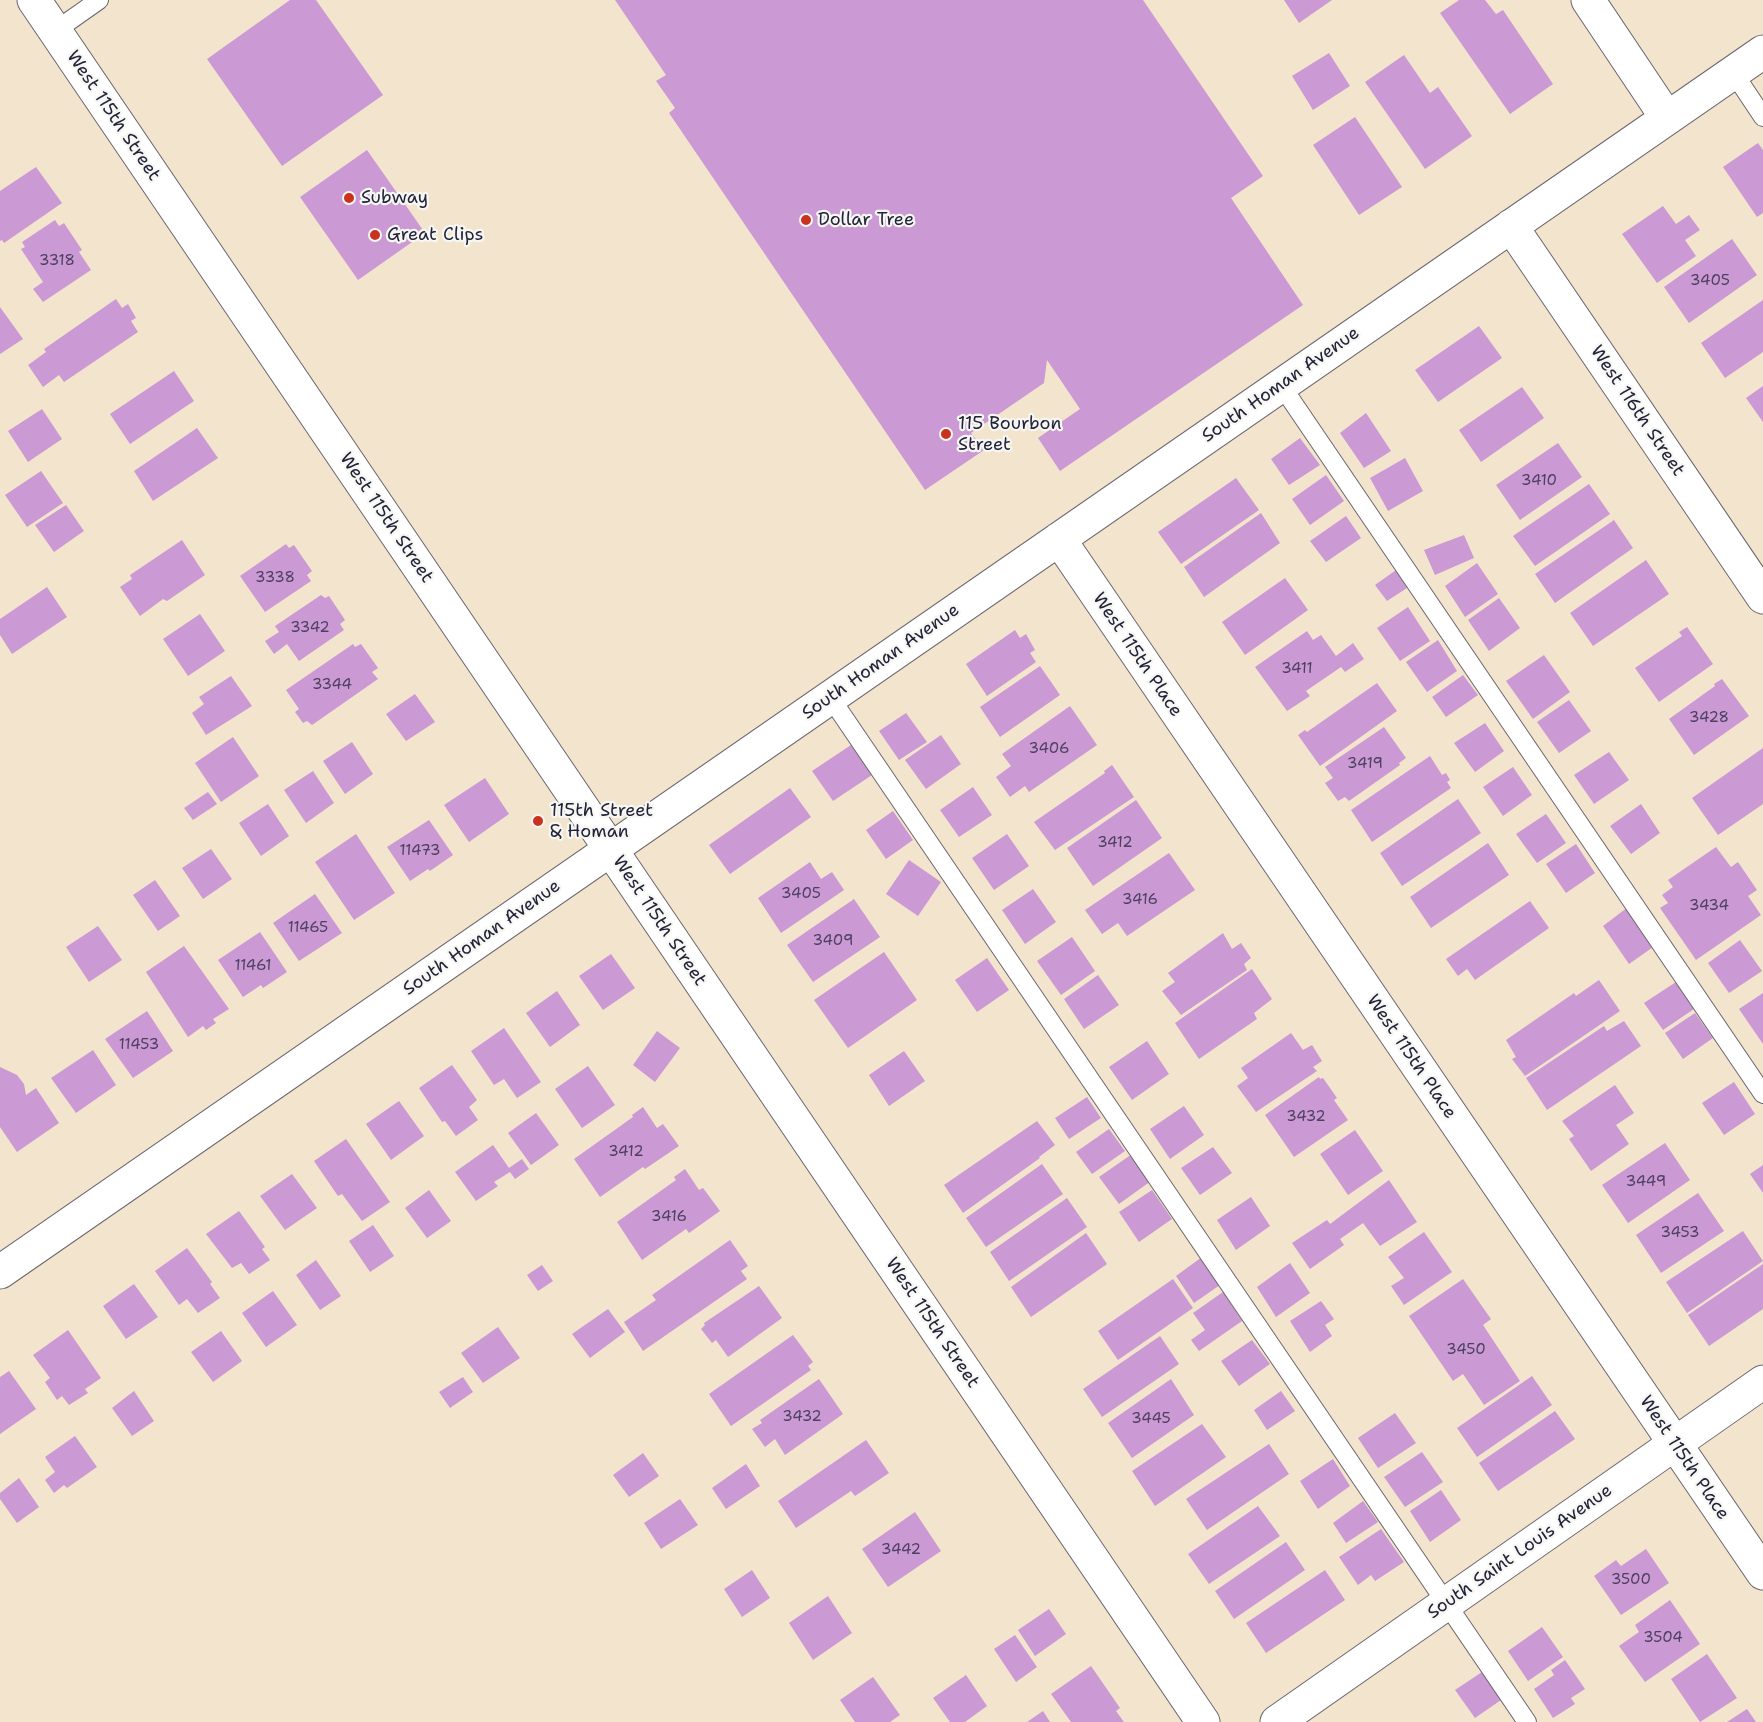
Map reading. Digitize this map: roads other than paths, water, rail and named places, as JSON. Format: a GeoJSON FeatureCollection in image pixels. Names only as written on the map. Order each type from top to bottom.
{"type":"FeatureCollection","features":[{"type":"Feature","properties":{"kind":"street","name":"West 115th Street"},"geometry":{"type":"LineString","coordinates":[[34,0],[1203,1722]]}},
{"type":"Feature","properties":{"kind":"street"},"geometry":{"type":"LineString","coordinates":[[1588,0],[1667,118]]}},
{"type":"Feature","properties":{"kind":"street","name":"South Homan Avenue"},"geometry":{"type":"LineString","coordinates":[[0,1272],[1763,52]]}},
{"type":"Feature","properties":{"kind":"street","name":"West 116th Street"},"geometry":{"type":"LineString","coordinates":[[1511,226],[1763,597]]}},
{"type":"Feature","properties":{"kind":"street","name":"West 115th Place"},"geometry":{"type":"LineString","coordinates":[[1059,539],[1763,1574]]}},
{"type":"Feature","properties":{"kind":"street","name":"South Saint Louis Avenue"},"geometry":{"type":"LineString","coordinates":[[1277,1722],[1763,1382]]}},
{"type":"Feature","properties":{"kind":"lane"},"geometry":{"type":"LineString","coordinates":[[55,31],[99,0]]}},
{"type":"Feature","properties":{"kind":"lane"},"geometry":{"type":"LineString","coordinates":[[1733,72],[1763,117]]}},
{"type":"Feature","properties":{"kind":"lane"},"geometry":{"type":"LineString","coordinates":[[1281,385],[1763,1094]]}},
{"type":"Feature","properties":{"kind":"lane"},"geometry":{"type":"LineString","coordinates":[[830,697],[1527,1722]]}},
{"type":"Feature","properties":{"kind":"place","name":"Subway"},"geometry":{"type":"Point","coordinates":[349,198]}},
{"type":"Feature","properties":{"kind":"place","name":"Dollar Tree"},"geometry":{"type":"Point","coordinates":[806,220]}},
{"type":"Feature","properties":{"kind":"place","name":"Great Clips"},"geometry":{"type":"Point","coordinates":[375,235]}},
{"type":"Feature","properties":{"kind":"place","name":"115 Bourbon Street"},"geometry":{"type":"Point","coordinates":[946,434]}},
{"type":"Feature","properties":{"kind":"place","name":"115th Street & Homan"},"geometry":{"type":"Point","coordinates":[538,821]}}]}
